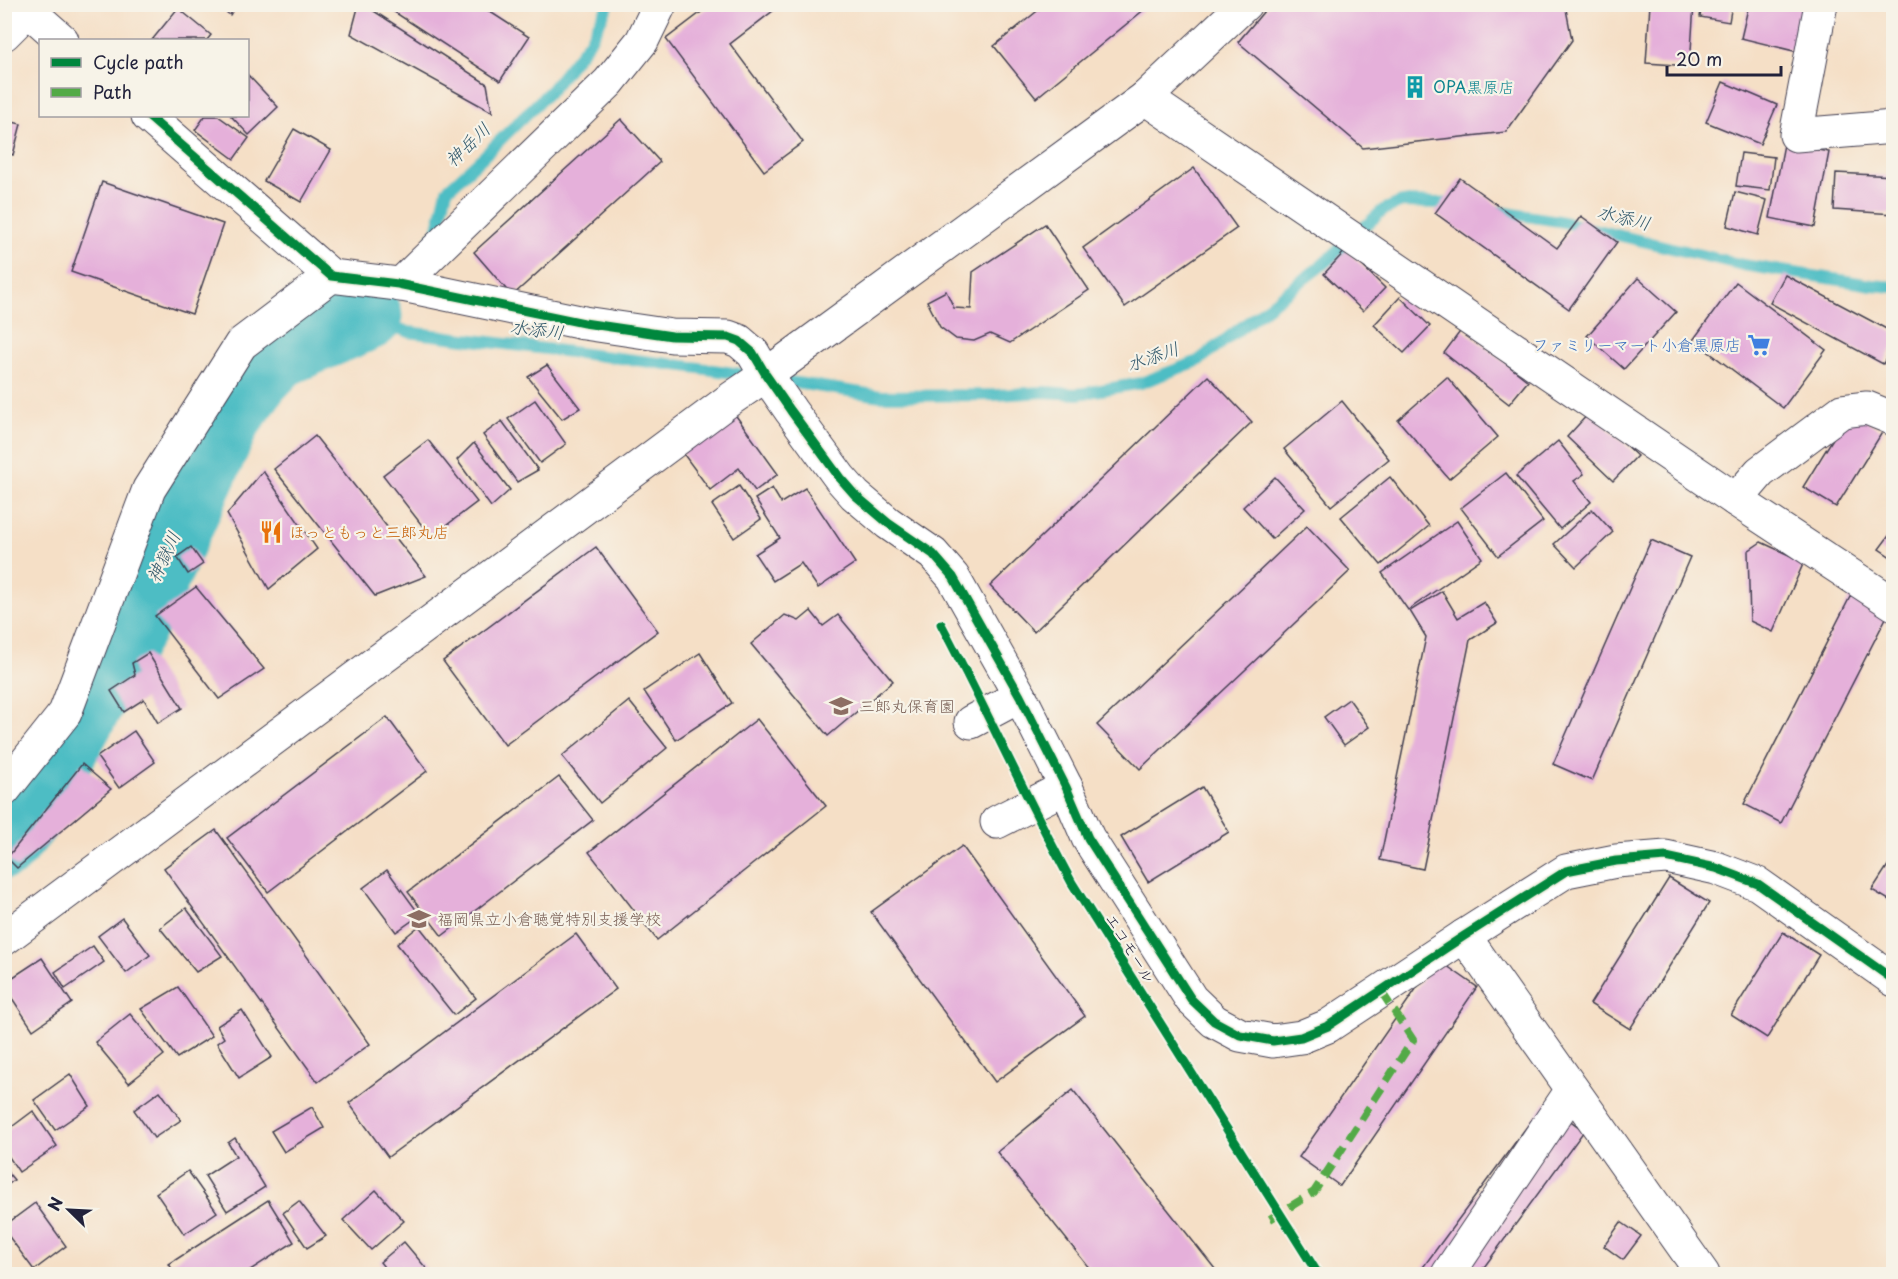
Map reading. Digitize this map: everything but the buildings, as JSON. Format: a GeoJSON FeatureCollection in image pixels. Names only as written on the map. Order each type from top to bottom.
{"type":"FeatureCollection","features":[{"type":"Feature","properties":{"kind":"street"},"geometry":{"type":"LineString","coordinates":[[399,285],[609,82],[642,41],[660,4]]}},
{"type":"Feature","properties":{"kind":"street"},"geometry":{"type":"LineString","coordinates":[[4,939],[732,398],[769,362],[1145,98],[1245,4]]}},
{"type":"Feature","properties":{"kind":"street"},"geometry":{"type":"LineString","coordinates":[[1821,4],[1796,135],[1893,127]]}},
{"type":"Feature","properties":{"kind":"street"},"geometry":{"type":"LineString","coordinates":[[4,34],[28,10],[61,39]]}},
{"type":"Feature","properties":{"kind":"street"},"geometry":{"type":"LineString","coordinates":[[1145,98],[1736,500],[1893,604]]}},
{"type":"Feature","properties":{"kind":"street"},"geometry":{"type":"LineString","coordinates":[[149,117],[345,278],[399,285],[584,323],[672,336],[728,338],[739,341],[769,362],[791,411],[840,478],[855,495],[888,523],[933,554],[953,577],[1020,696],[1066,787],[1088,838],[1191,999],[1214,1021],[1240,1035],[1273,1041],[1301,1037],[1328,1026],[1566,871],[1616,861],[1666,857],[1716,868],[1758,884],[1893,980]]}},
{"type":"Feature","properties":{"kind":"street"},"geometry":{"type":"LineString","coordinates":[[4,790],[65,713],[149,489],[241,344],[345,278]]}},
{"type":"Feature","properties":{"kind":"street"},"geometry":{"type":"LineString","coordinates":[[1736,500],[1760,472],[1842,411],[1868,408],[1893,419]]}},
{"type":"Feature","properties":{"kind":"street"},"geometry":{"type":"LineString","coordinates":[[971,722],[1020,696]]}},
{"type":"Feature","properties":{"kind":"street"},"geometry":{"type":"LineString","coordinates":[[997,822],[1066,787]]}},
{"type":"Feature","properties":{"kind":"street"},"geometry":{"type":"LineString","coordinates":[[1464,936],[1703,1275]]}},
{"type":"Feature","properties":{"kind":"street"},"geometry":{"type":"LineString","coordinates":[[1448,1275],[1572,1090]]}},
{"type":"Feature","properties":{"kind":"waterway","name":"神岳川"},"geometry":{"type":"LineString","coordinates":[[432,238],[437,233],[447,190],[552,89],[589,42],[609,4]]}},
{"type":"Feature","properties":{"kind":"waterway","name":"水添川"},"geometry":{"type":"LineString","coordinates":[[777,380],[881,396],[997,395],[1043,392],[1078,394],[1141,383],[1198,361],[1322,265],[1383,210],[1402,202],[1456,205]]}},
{"type":"Feature","properties":{"kind":"waterway","name":"水添川"},"geometry":{"type":"LineString","coordinates":[[1494,211],[1559,221],[1743,265],[1894,287]]}},
{"type":"Feature","properties":{"kind":"waterway","name":"水添川"},"geometry":{"type":"LineString","coordinates":[[384,286],[370,300],[368,316],[408,332],[754,376]]}},
{"type":"Feature","properties":{"kind":"waterway","name":"神獄川"},"geometry":{"type":"LineString","coordinates":[[4,845],[50,788],[58,759],[138,615],[227,419],[256,378],[279,354],[368,316]]}},
{"type":"Feature","properties":{"kind":"marked path"},"geometry":{"type":"LineString","coordinates":[[1270,1219],[1314,1192],[1413,1040],[1381,991]]}},
{"type":"Feature","properties":{"kind":"cycle path"},"geometry":{"type":"LineString","coordinates":[[149,117],[331,276],[398,284],[584,323],[672,336],[728,337],[739,341],[753,353],[791,411],[855,495],[888,523],[933,554],[953,577],[1020,696],[1066,787],[1088,838],[1191,999],[1214,1021],[1240,1035],[1273,1041],[1301,1037],[1328,1026],[1566,871],[1616,861],[1666,857],[1716,868],[1758,884],[1894,980]]}},
{"type":"Feature","properties":{"kind":"cycle path","name":"エコモール"},"geometry":{"type":"LineString","coordinates":[[941,624],[1072,883],[1318,1274]]}},
{"type":"Feature","properties":{"kind":"place","name":"OPA黒原店"},"geometry":{"type":"Point","coordinates":[1415,87]}},
{"type":"Feature","properties":{"kind":"place","name":"ファミリーマート小倉黒原店"},"geometry":{"type":"Point","coordinates":[1759,345]}},
{"type":"Feature","properties":{"kind":"place","name":"ほっともっと三郎丸店"},"geometry":{"type":"Point","coordinates":[271,532]}},
{"type":"Feature","properties":{"kind":"place","name":"三郎丸保育園"},"geometry":{"type":"Point","coordinates":[841,706]}},
{"type":"Feature","properties":{"kind":"place","name":"福岡県立小倉聴覚特別支援学校"},"geometry":{"type":"Point","coordinates":[419,919]}}]}
